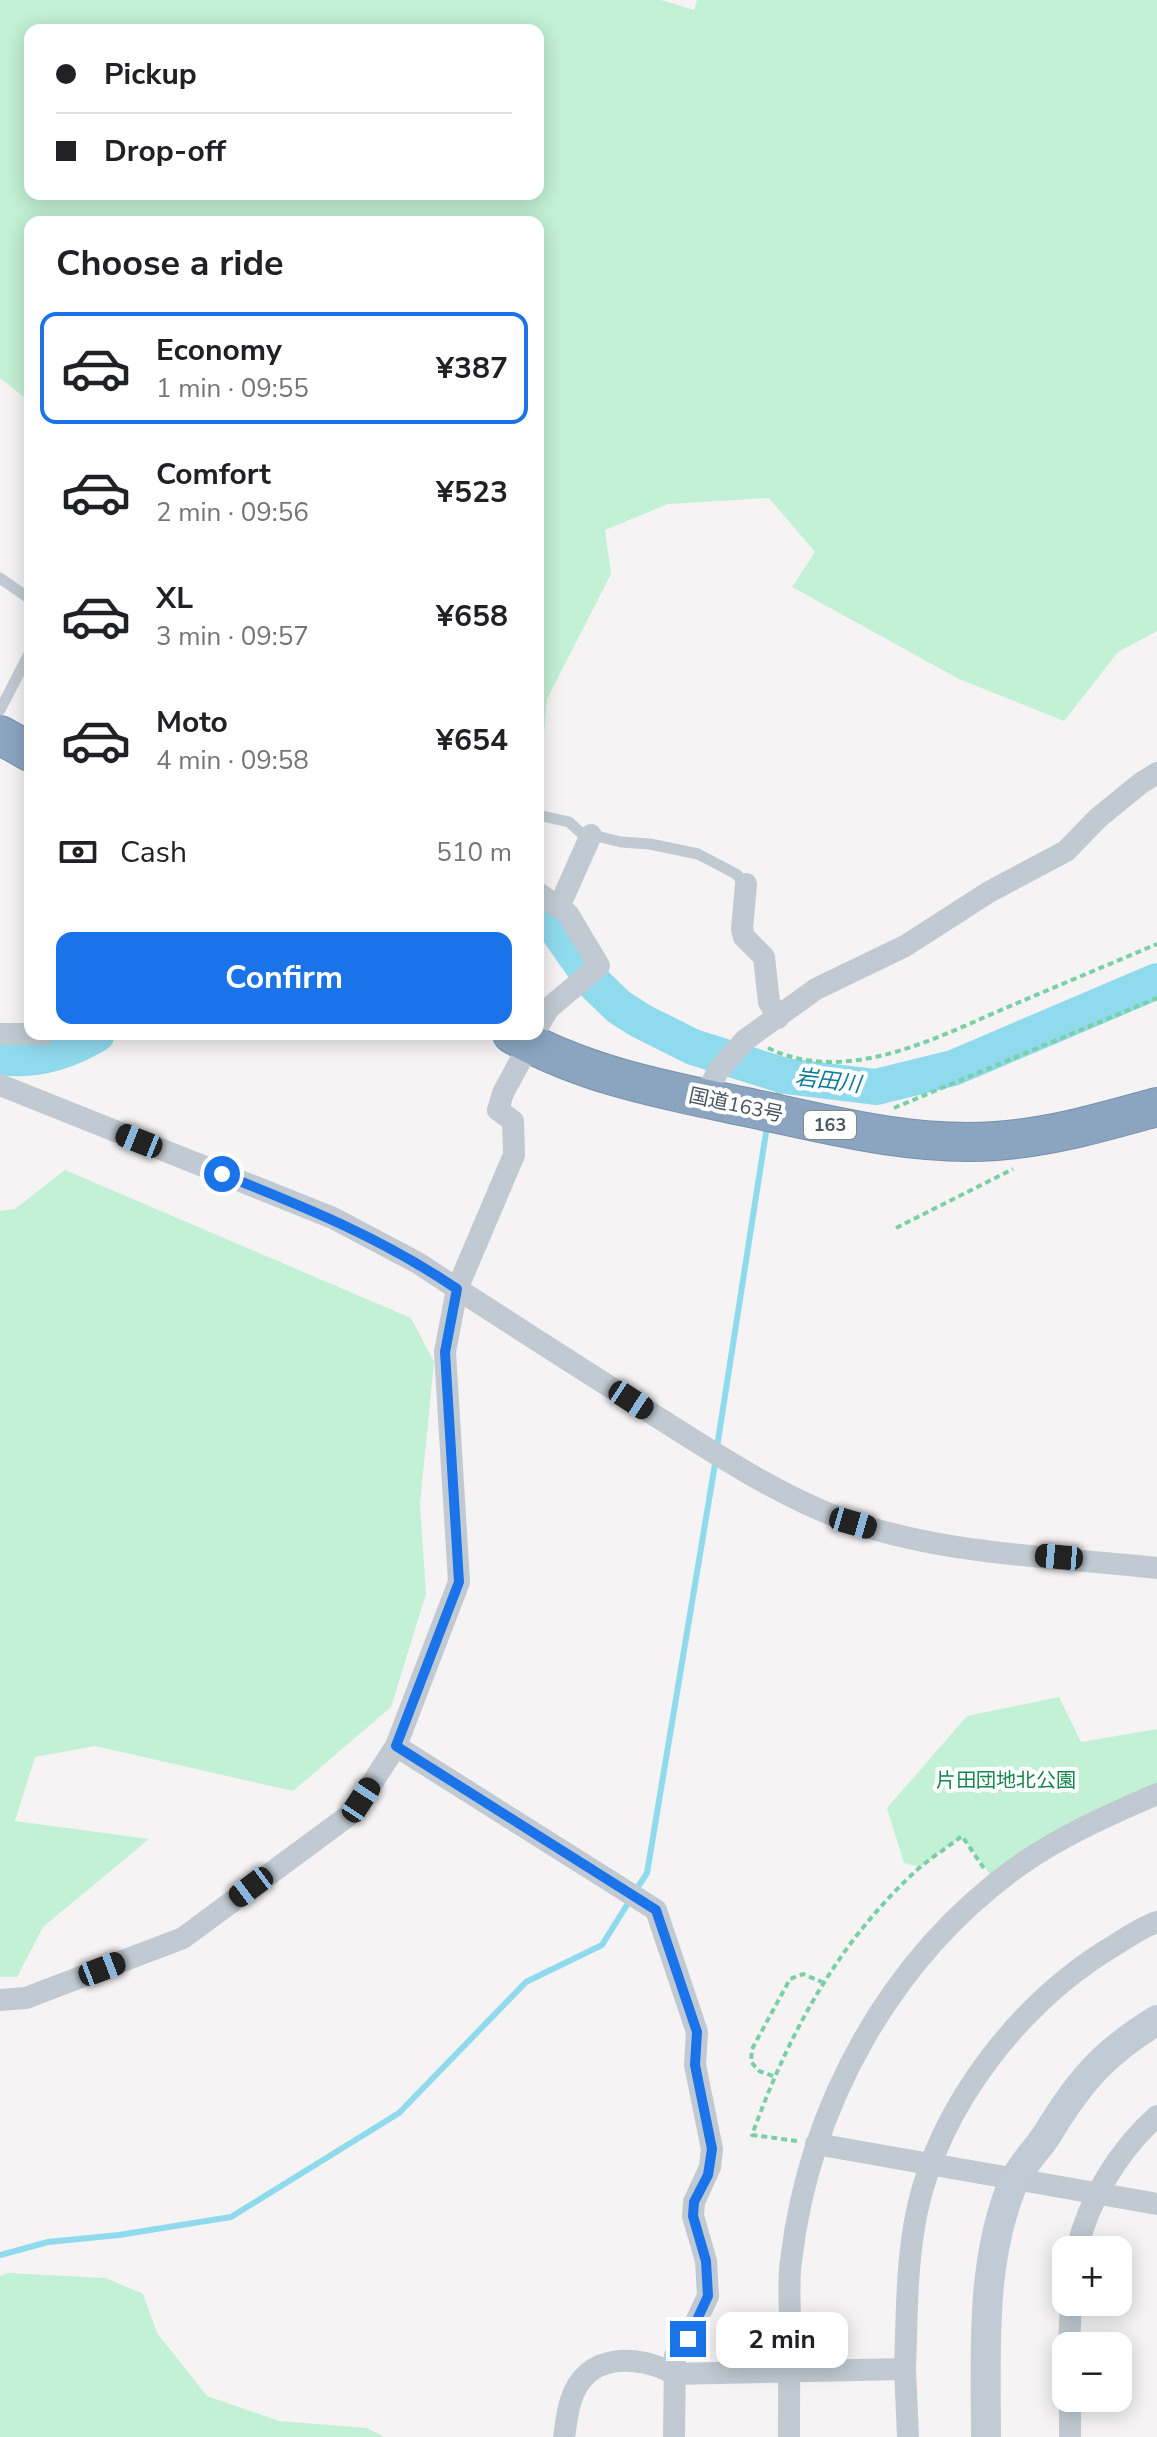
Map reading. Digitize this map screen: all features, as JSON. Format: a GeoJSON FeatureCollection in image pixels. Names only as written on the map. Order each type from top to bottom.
{"type":"FeatureCollection","features":[{"type":"Feature","properties":{"kind":"highway"},"geometry":{"type":"LineString","coordinates":[[0,735],[24,749]]}},
{"type":"Feature","properties":{"kind":"highway","name":"国道163号"},"geometry":{"type":"LineString","coordinates":[[540,1040],[633,1084],[711,1084],[872,1133],[942,1141],[1021,1139],[1086,1128],[1157,1107]]}},
{"type":"Feature","properties":{"kind":"street"},"geometry":{"type":"LineString","coordinates":[[711,1084],[747,1039],[816,989],[905,946],[989,892],[1066,851],[1098,818],[1157,773]]}},
{"type":"Feature","properties":{"kind":"street"},"geometry":{"type":"LineString","coordinates":[[559,907],[591,835]]}},
{"type":"Feature","properties":{"kind":"street"},"geometry":{"type":"LineString","coordinates":[[746,884],[742,929],[744,937],[764,957],[769,1002],[778,1018]]}},
{"type":"Feature","properties":{"kind":"street"},"geometry":{"type":"LineString","coordinates":[[544,897],[568,914],[599,966],[544,1015]]}},
{"type":"Feature","properties":{"kind":"street"},"geometry":{"type":"LineString","coordinates":[[0,1034],[24,1034]]}},
{"type":"Feature","properties":{"kind":"street"},"geometry":{"type":"LineString","coordinates":[[0,2000],[26,1998],[183,1938],[348,1816],[396,1746],[459,1582],[445,1352],[457,1289],[514,1155],[513,1121],[498,1110],[527,1040]]}},
{"type":"Feature","properties":{"kind":"street"},"geometry":{"type":"LineString","coordinates":[[0,1085],[333,1218],[418,1263],[706,1448],[809,1505],[853,1523],[898,1536],[955,1547],[1157,1568]]}},
{"type":"Feature","properties":{"kind":"street"},"geometry":{"type":"LineString","coordinates":[[396,1746],[656,1910],[667,1935],[697,2032],[695,2065],[712,2149],[708,2175],[694,2202],[693,2216],[706,2261],[708,2296],[688,2339],[675,2356],[674,2437]]}},
{"type":"Feature","properties":{"kind":"street"},"geometry":{"type":"LineString","coordinates":[[789,2437],[790,2264],[799,2206],[816,2144],[837,2089],[871,2027],[927,1950],[995,1885],[1056,1842],[1097,1819],[1157,1794]]}},
{"type":"Feature","properties":{"kind":"street"},"geometry":{"type":"LineString","coordinates":[[908,2437],[905,2369],[910,2262],[917,2212],[930,2165],[974,2082],[1014,2029],[1061,1982],[1090,1960],[1157,1922]]}},
{"type":"Feature","properties":{"kind":"street"},"geometry":{"type":"LineString","coordinates":[[986,2437],[993,2252],[1015,2180],[1071,2094],[1112,2049],[1157,2020]]}},
{"type":"Feature","properties":{"kind":"street"},"geometry":{"type":"LineString","coordinates":[[1082,2236],[1096,2195],[1124,2152],[1157,2116]]}},
{"type":"Feature","properties":{"kind":"street"},"geometry":{"type":"LineString","coordinates":[[816,2144],[1157,2204]]}},
{"type":"Feature","properties":{"kind":"street"},"geometry":{"type":"LineString","coordinates":[[564,2437],[571,2400],[586,2374],[612,2360],[654,2363],[674,2374],[905,2369]]}},
{"type":"Feature","properties":{"kind":"street"},"geometry":{"type":"LineString","coordinates":[[1070,2412],[1070,2437]]}},
{"type":"Feature","properties":{"kind":"lane"},"geometry":{"type":"LineString","coordinates":[[0,578],[24,595]]}},
{"type":"Feature","properties":{"kind":"lane"},"geometry":{"type":"LineString","coordinates":[[0,710],[24,664]]}},
{"type":"Feature","properties":{"kind":"lane"},"geometry":{"type":"LineString","coordinates":[[544,816],[569,822],[580,832],[591,835],[698,854],[736,874],[746,884]]}},
{"type":"Feature","properties":{"kind":"path"},"geometry":{"type":"LineString","coordinates":[[747,1039],[800,1059],[836,1062],[871,1058],[915,1046],[1157,944]]}},
{"type":"Feature","properties":{"kind":"path"},"geometry":{"type":"LineString","coordinates":[[872,1133],[878,1119],[888,1110],[1157,998]]}},
{"type":"Feature","properties":{"kind":"path"},"geometry":{"type":"LineString","coordinates":[[896,1228],[1022,1164]]}},
{"type":"Feature","properties":{"kind":"path"},"geometry":{"type":"LineString","coordinates":[[816,2144],[752,2135],[773,2076],[822,1982],[900,1886],[962,1836],[995,1885]]}},
{"type":"Feature","properties":{"kind":"path"},"geometry":{"type":"LineString","coordinates":[[773,2076],[759,2071],[751,2062],[752,2049],[790,1979],[803,1974],[822,1982]]}},
{"type":"Feature","properties":{"kind":"green space"},"geometry":{"type":"Polygon","coordinates":[[[0,0],[661,0],[694,10],[697,0],[1157,0],[1157,631],[1118,652],[1064,721],[959,679],[792,587],[815,552],[769,498],[668,504],[605,530],[611,574],[547,699],[544,732],[544,216],[24,216],[24,397],[0,378],[0,0]]]}},
{"type":"Feature","properties":{"kind":"green space"},"geometry":{"type":"Polygon","coordinates":[[[65,1170],[411,1318],[434,1362],[420,1504],[426,1594],[391,1707],[293,1791],[95,1746],[35,1757],[15,1821],[149,1839],[43,1927],[17,1977],[0,1977],[0,1211],[15,1209],[65,1170]]]}},
{"type":"Feature","properties":{"kind":"green space","name":"片田団地北公園"},"geometry":{"type":"Polygon","coordinates":[[[1059,1697],[1081,1742],[1157,1729],[1157,1785],[992,1877],[962,1836],[920,1867],[904,1863],[887,1808],[967,1716],[1059,1697]]]}},
{"type":"Feature","properties":{"kind":"green space"},"geometry":{"type":"Polygon","coordinates":[[[8,2273],[106,2278],[143,2294],[157,2333],[207,2396],[279,2421],[367,2428],[384,2437],[0,2437],[0,2276],[8,2273]]]}},
{"type":"Feature","properties":{"kind":"waterway","name":"岩田川"},"geometry":{"type":"LineString","coordinates":[[544,916],[553,924],[596,985],[619,1007],[641,1021],[693,1047],[785,1076],[876,1087],[953,1068],[1157,981]]}},
{"type":"Feature","properties":{"kind":"waterway","name":"岩田川"},"geometry":{"type":"LineString","coordinates":[[0,1057],[26,1058],[51,1054],[86,1040]]}},
{"type":"Feature","properties":{"kind":"waterway"},"geometry":{"type":"LineString","coordinates":[[778,1095],[785,1076]]}},
{"type":"Feature","properties":{"kind":"waterway"},"geometry":{"type":"LineString","coordinates":[[717,1447],[767,1126]]}},
{"type":"Feature","properties":{"kind":"waterway"},"geometry":{"type":"LineString","coordinates":[[636,1890],[647,1873],[716,1458]]}},
{"type":"Feature","properties":{"kind":"waterway"},"geometry":{"type":"LineString","coordinates":[[0,2255],[48,2242],[119,2235],[231,2217],[399,2113],[526,1982],[602,1945],[630,1900]]}},
{"type":"Feature","properties":{"kind":"route"},"geometry":{"type":"LineString","coordinates":[[222,1174],[333,1218],[418,1263],[457,1289],[445,1352],[459,1582],[396,1746],[656,1910],[667,1935],[697,2032],[695,2065],[712,2149],[708,2175],[694,2202],[693,2216],[709,2276],[708,2296],[688,2339]]}}]}
